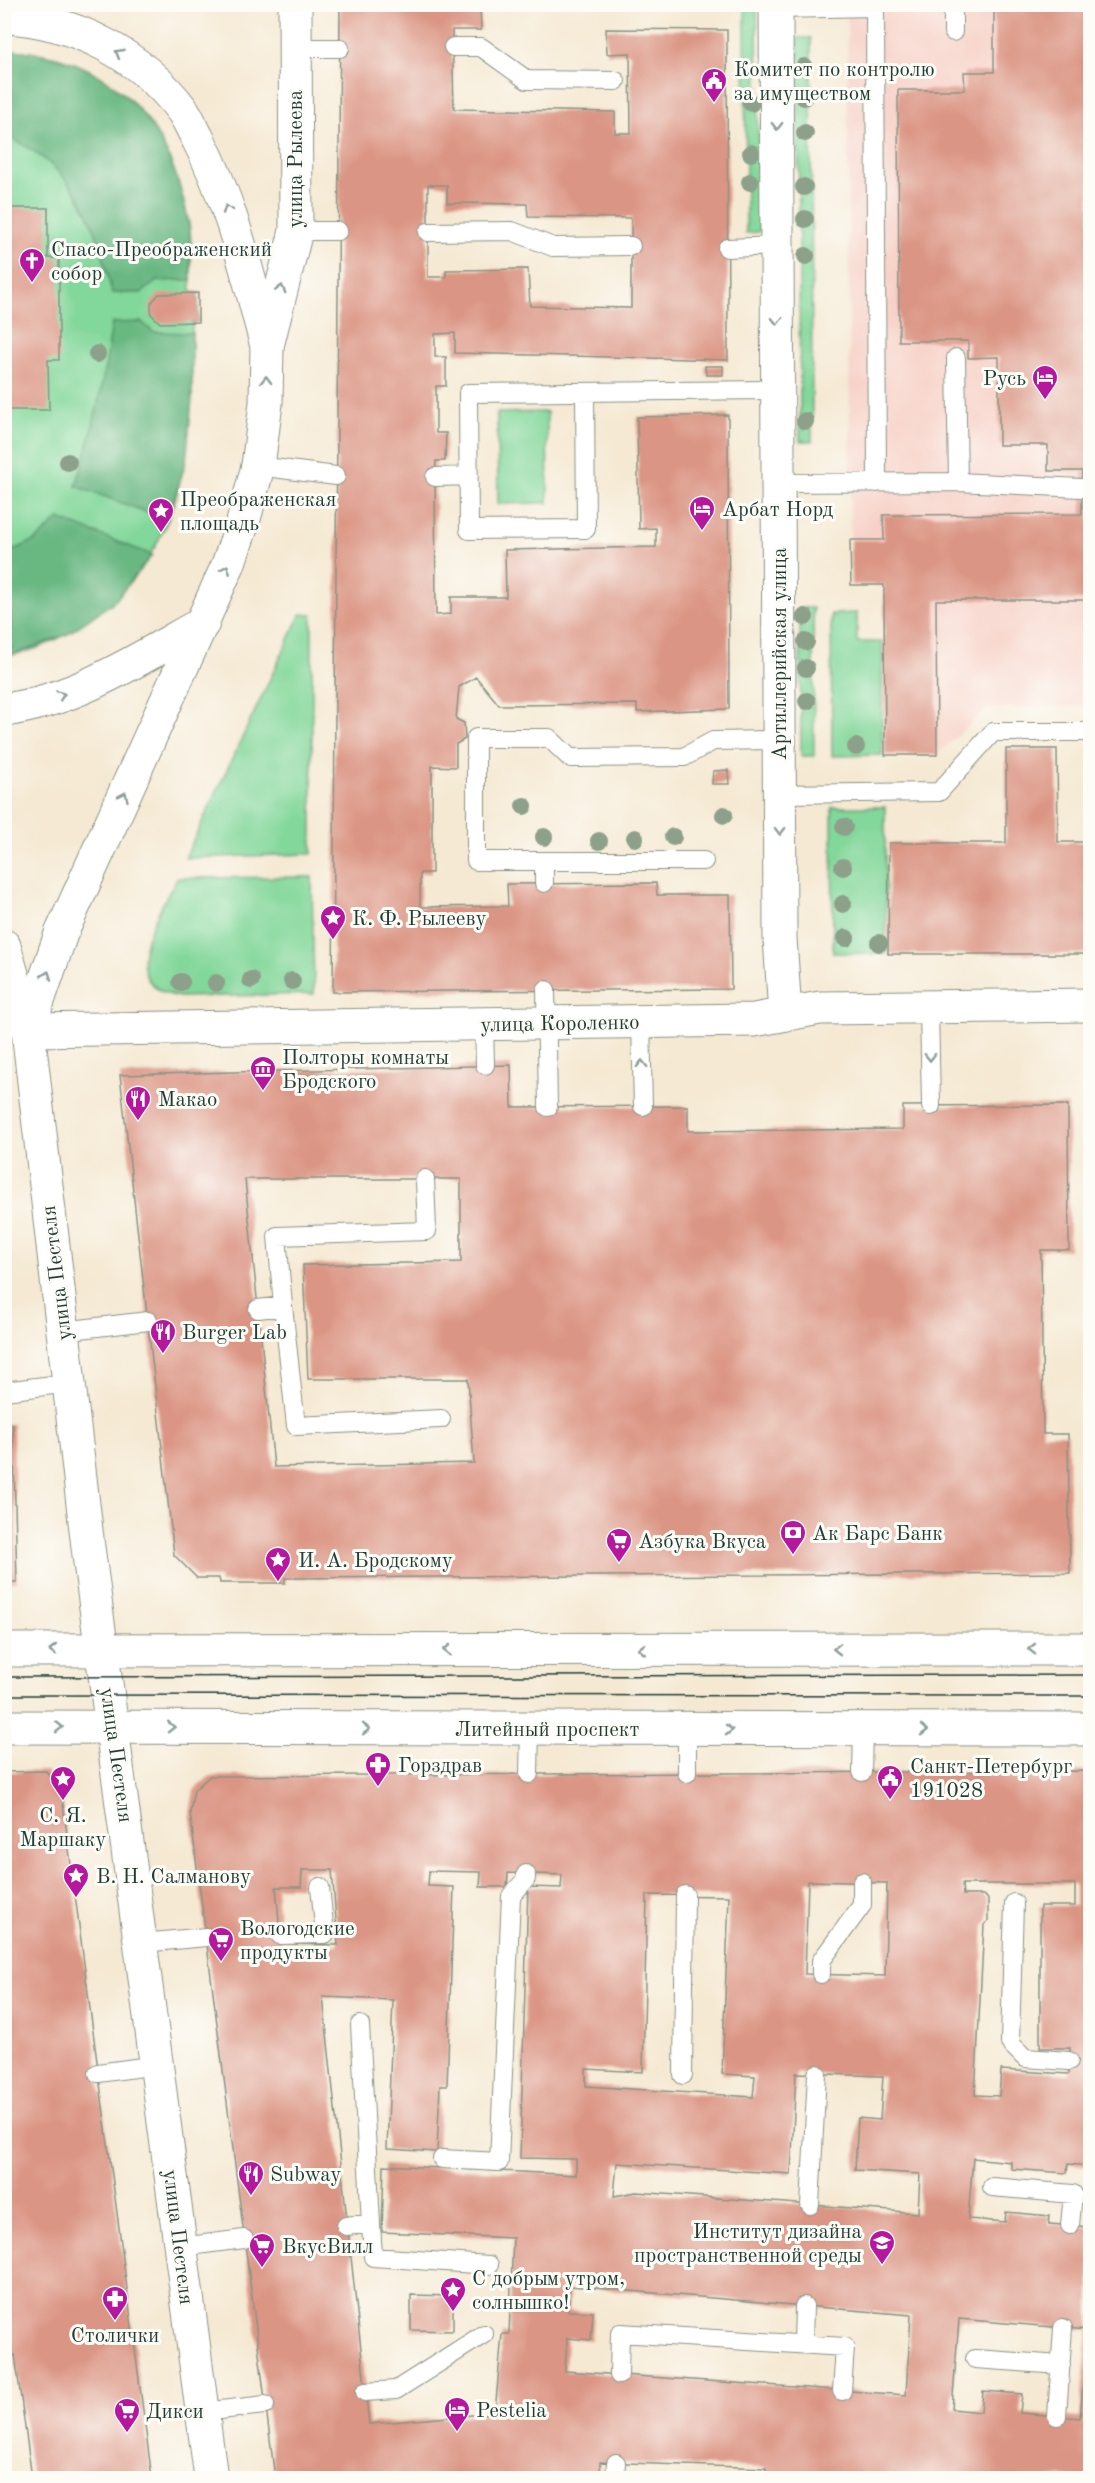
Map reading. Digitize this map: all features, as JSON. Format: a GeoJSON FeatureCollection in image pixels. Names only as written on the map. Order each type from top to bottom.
{"type":"FeatureCollection","features":[{"type":"Feature","properties":{"kind":"street","name":"улица Рылеева"},"geometry":{"type":"LineString","coordinates":[[267,346],[296,231],[295,4]]}},
{"type":"Feature","properties":{"kind":"street","name":"Артиллерийская улица"},"geometry":{"type":"LineString","coordinates":[[776,7],[780,938],[785,1014]]}},
{"type":"Feature","properties":{"kind":"street"},"geometry":{"type":"LineString","coordinates":[[4,17],[23,17],[82,32],[138,64],[183,112],[211,163],[230,215],[267,346],[266,403],[258,466],[244,519],[203,623],[61,934],[28,1030]]}},
{"type":"Feature","properties":{"kind":"street"},"geometry":{"type":"LineString","coordinates":[[4,710],[25,707],[93,684],[203,623]]}},
{"type":"Feature","properties":{"kind":"street"},"geometry":{"type":"LineString","coordinates":[[4,946],[28,1030]]}},
{"type":"Feature","properties":{"kind":"street","name":"улица Короленко"},"geometry":{"type":"LineString","coordinates":[[28,1030],[754,1020],[820,1008],[1090,1005]]}},
{"type":"Feature","properties":{"kind":"street","name":"улица Пестеля"},"geometry":{"type":"LineString","coordinates":[[28,1030],[102,1650],[211,2478]]}},
{"type":"Feature","properties":{"kind":"street"},"geometry":{"type":"LineString","coordinates":[[4,1650],[1090,1649]]}},
{"type":"Feature","properties":{"kind":"street","name":"Литейный проспект"},"geometry":{"type":"LineString","coordinates":[[4,1727],[1090,1729]]}},
{"type":"Feature","properties":{"kind":"lane"},"geometry":{"type":"LineString","coordinates":[[952,4],[953,32]]}},
{"type":"Feature","properties":{"kind":"lane"},"geometry":{"type":"LineString","coordinates":[[776,7],[875,6],[877,483]]}},
{"type":"Feature","properties":{"kind":"lane"},"geometry":{"type":"LineString","coordinates":[[453,47],[481,46],[527,80],[616,81]]}},
{"type":"Feature","properties":{"kind":"lane"},"geometry":{"type":"LineString","coordinates":[[295,48],[340,48]]}},
{"type":"Feature","properties":{"kind":"lane"},"geometry":{"type":"LineString","coordinates":[[296,231],[338,231]]}},
{"type":"Feature","properties":{"kind":"lane"},"geometry":{"type":"LineString","coordinates":[[428,231],[512,231],[553,247],[631,246]]}},
{"type":"Feature","properties":{"kind":"lane"},"geometry":{"type":"LineString","coordinates":[[728,248],[777,246]]}},
{"type":"Feature","properties":{"kind":"lane"},"geometry":{"type":"LineString","coordinates":[[956,358],[958,482]]}},
{"type":"Feature","properties":{"kind":"lane"},"geometry":{"type":"LineString","coordinates":[[585,392],[586,529],[469,530],[468,393],[777,390]]}},
{"type":"Feature","properties":{"kind":"lane"},"geometry":{"type":"LineString","coordinates":[[258,466],[336,476]]}},
{"type":"Feature","properties":{"kind":"lane"},"geometry":{"type":"LineString","coordinates":[[435,477],[469,476]]}},
{"type":"Feature","properties":{"kind":"lane"},"geometry":{"type":"LineString","coordinates":[[778,483],[958,482],[1082,488]]}},
{"type":"Feature","properties":{"kind":"lane"},"geometry":{"type":"LineString","coordinates":[[780,794],[939,792],[993,732],[1090,732]]}},
{"type":"Feature","properties":{"kind":"lane"},"geometry":{"type":"LineString","coordinates":[[704,861],[476,861],[476,738],[549,738],[570,758],[684,758],[713,741],[779,740]]}},
{"type":"Feature","properties":{"kind":"lane"},"geometry":{"type":"LineString","coordinates":[[544,861],[544,883]]}},
{"type":"Feature","properties":{"kind":"lane"},"geometry":{"type":"LineString","coordinates":[[546,990],[548,1107]]}},
{"type":"Feature","properties":{"kind":"lane"},"geometry":{"type":"LineString","coordinates":[[929,1007],[931,1106]]}},
{"type":"Feature","properties":{"kind":"lane"},"geometry":{"type":"LineString","coordinates":[[641,1022],[643,1106]]}},
{"type":"Feature","properties":{"kind":"lane"},"geometry":{"type":"LineString","coordinates":[[484,1024],[485,1065]]}},
{"type":"Feature","properties":{"kind":"lane"},"geometry":{"type":"LineString","coordinates":[[425,1179],[427,1231],[277,1236],[296,1426],[441,1419]]}},
{"type":"Feature","properties":{"kind":"lane"},"geometry":{"type":"LineString","coordinates":[[258,1309],[283,1306]]}},
{"type":"Feature","properties":{"kind":"lane"},"geometry":{"type":"LineString","coordinates":[[63,1331],[148,1321]]}},
{"type":"Feature","properties":{"kind":"lane"},"geometry":{"type":"LineString","coordinates":[[4,1391],[69,1383]]}},
{"type":"Feature","properties":{"kind":"lane"},"geometry":{"type":"LineString","coordinates":[[529,1774],[530,1728]]}},
{"type":"Feature","properties":{"kind":"lane"},"geometry":{"type":"LineString","coordinates":[[687,1730],[687,1773]]}},
{"type":"Feature","properties":{"kind":"lane"},"geometry":{"type":"LineString","coordinates":[[862,1772],[863,1730]]}},
{"type":"Feature","properties":{"kind":"lane"},"geometry":{"type":"LineString","coordinates":[[442,2158],[499,2162],[511,1896],[526,1879],[526,1874]]}},
{"type":"Feature","properties":{"kind":"lane"},"geometry":{"type":"LineString","coordinates":[[821,1974],[821,1961],[862,1905],[862,1882]]}},
{"type":"Feature","properties":{"kind":"lane"},"geometry":{"type":"LineString","coordinates":[[280,1935],[324,1934],[320,1887]]}},
{"type":"Feature","properties":{"kind":"lane"},"geometry":{"type":"LineString","coordinates":[[683,2075],[686,1895]]}},
{"type":"Feature","properties":{"kind":"lane"},"geometry":{"type":"LineString","coordinates":[[1014,1903],[1010,2043],[1025,2058],[1069,2061]]}},
{"type":"Feature","properties":{"kind":"lane"},"geometry":{"type":"LineString","coordinates":[[142,1942],[206,1937]]}},
{"type":"Feature","properties":{"kind":"lane"},"geometry":{"type":"LineString","coordinates":[[360,2025],[373,2257],[489,2265]]}},
{"type":"Feature","properties":{"kind":"lane"},"geometry":{"type":"LineString","coordinates":[[98,2073],[157,2066]]}},
{"type":"Feature","properties":{"kind":"lane"},"geometry":{"type":"LineString","coordinates":[[810,2205],[817,2074]]}},
{"type":"Feature","properties":{"kind":"lane"},"geometry":{"type":"LineString","coordinates":[[992,2187],[1073,2194],[1070,2225]]}},
{"type":"Feature","properties":{"kind":"lane"},"geometry":{"type":"LineString","coordinates":[[346,2226],[371,2223]]}},
{"type":"Feature","properties":{"kind":"lane"},"geometry":{"type":"LineString","coordinates":[[181,2247],[244,2239]]}},
{"type":"Feature","properties":{"kind":"lane"},"geometry":{"type":"LineString","coordinates":[[803,2345],[804,2307]]}},
{"type":"Feature","properties":{"kind":"lane"},"geometry":{"type":"LineString","coordinates":[[1057,2416],[1064,2328]]}},
{"type":"Feature","properties":{"kind":"lane"},"geometry":{"type":"LineString","coordinates":[[619,2375],[620,2333],[845,2347],[842,2391]]}},
{"type":"Feature","properties":{"kind":"lane"},"geometry":{"type":"LineString","coordinates":[[365,2392],[396,2390],[484,2334]]}},
{"type":"Feature","properties":{"kind":"lane"},"geometry":{"type":"LineString","coordinates":[[975,2359],[1061,2365]]}},
{"type":"Feature","properties":{"kind":"lane"},"geometry":{"type":"LineString","coordinates":[[202,2412],[265,2405]]}},
{"type":"Feature","properties":{"kind":"lane"},"geometry":{"type":"LineString","coordinates":[[615,2473],[627,2478]]}},
{"type":"Feature","properties":{"kind":"shaded area"},"geometry":{"type":"Polygon","coordinates":[[[847,5],[1090,5],[1090,705],[986,709],[937,755],[885,755],[884,585],[851,585],[847,5]]]}},
{"type":"Feature","properties":{"kind":"green space"},"geometry":{"type":"Polygon","coordinates":[[[745,6],[757,6],[759,232],[746,233],[745,6]]]}},
{"type":"Feature","properties":{"kind":"green space"},"geometry":{"type":"Polygon","coordinates":[[[798,38],[811,38],[812,441],[800,441],[798,38]]]}},
{"type":"Feature","properties":{"kind":"green space"},"geometry":{"type":"Polygon","coordinates":[[[4,50],[43,54],[76,64],[106,80],[131,100],[151,126],[168,155],[180,189],[190,232],[191,280],[157,281],[141,293],[112,293],[95,232],[78,196],[51,165],[19,142],[5,136],[4,50]]]}},
{"type":"Feature","properties":{"kind":"green space"},"geometry":{"type":"Polygon","coordinates":[[[5,50],[38,53],[68,61],[95,73],[139,110],[157,134],[171,162],[190,229],[191,292],[198,293],[198,322],[192,323],[190,407],[179,487],[166,524],[148,559],[122,591],[88,620],[38,648],[5,656],[5,50]]]}},
{"type":"Feature","properties":{"kind":"green space"},"geometry":{"type":"Polygon","coordinates":[[[142,322],[153,332],[192,333],[192,399],[186,461],[168,520],[76,486],[98,405],[112,323],[142,322]]]}},
{"type":"Feature","properties":{"kind":"green space"},"geometry":{"type":"Polygon","coordinates":[[[547,412],[548,503],[498,504],[497,413],[547,412]]]}},
{"type":"Feature","properties":{"kind":"green space"},"geometry":{"type":"Polygon","coordinates":[[[59,519],[152,555],[115,601],[66,635],[12,655],[7,553],[36,540],[59,519]]]}},
{"type":"Feature","properties":{"kind":"green space"},"geometry":{"type":"Polygon","coordinates":[[[800,608],[813,608],[814,756],[801,756],[800,608]]]}},
{"type":"Feature","properties":{"kind":"green space"},"geometry":{"type":"Polygon","coordinates":[[[857,613],[857,642],[882,642],[882,755],[832,756],[831,614],[857,613]]]}},
{"type":"Feature","properties":{"kind":"green space"},"geometry":{"type":"Polygon","coordinates":[[[301,614],[312,615],[312,854],[185,858],[301,614]]]}},
{"type":"Feature","properties":{"kind":"green space"},"geometry":{"type":"Polygon","coordinates":[[[832,807],[885,807],[886,954],[833,953],[832,807]]]}},
{"type":"Feature","properties":{"kind":"green space"},"geometry":{"type":"Polygon","coordinates":[[[312,877],[314,994],[180,997],[159,990],[147,978],[143,963],[145,946],[151,928],[177,878],[312,877]]]}},
{"type":"Feature","properties":{"kind":"building"},"geometry":{"type":"Polygon","coordinates":[[[340,4],[480,4],[481,30],[452,30],[454,109],[615,112],[615,133],[631,133],[630,53],[607,54],[606,29],[727,30],[728,360],[455,353],[455,333],[435,334],[435,357],[446,357],[446,386],[436,386],[436,433],[446,433],[445,461],[436,461],[435,477],[436,615],[451,614],[451,597],[506,597],[505,550],[656,547],[656,528],[639,529],[637,417],[728,415],[729,709],[637,712],[637,704],[499,705],[476,677],[459,687],[456,719],[464,723],[465,739],[456,744],[456,767],[432,766],[432,873],[420,873],[420,907],[508,906],[507,884],[656,883],[657,895],[730,895],[731,989],[333,992],[340,4]],[[428,185],[428,277],[446,277],[446,270],[528,269],[530,306],[631,308],[631,218],[528,217],[527,204],[447,203],[447,185],[428,185]]]}},
{"type":"Feature","properties":{"kind":"building","name":"Русь"},"geometry":{"type":"Polygon","coordinates":[[[994,4],[1090,4],[1090,600],[936,600],[937,755],[885,755],[884,585],[851,585],[850,540],[884,540],[883,515],[1082,514],[1082,471],[1048,471],[1048,445],[999,445],[999,357],[968,358],[968,341],[899,341],[898,90],[965,90],[964,72],[994,72],[994,4]]]}},
{"type":"Feature","properties":{"kind":"building","name":"Спасо-Преображенский собор"},"geometry":{"type":"Polygon","coordinates":[[[4,208],[48,208],[48,258],[59,258],[59,360],[48,360],[49,410],[4,410],[4,208]]]}},
{"type":"Feature","properties":{"kind":"building"},"geometry":{"type":"Polygon","coordinates":[[[198,293],[198,322],[160,323],[151,314],[151,303],[159,294],[198,293]]]}},
{"type":"Feature","properties":{"kind":"building"},"geometry":{"type":"Polygon","coordinates":[[[705,366],[723,366],[723,375],[706,375],[705,366]]]}},
{"type":"Feature","properties":{"kind":"building"},"geometry":{"type":"Polygon","coordinates":[[[1006,749],[1057,749],[1058,842],[1090,842],[1090,954],[888,954],[889,843],[1006,843],[1006,749]]]}},
{"type":"Feature","properties":{"kind":"building"},"geometry":{"type":"Polygon","coordinates":[[[728,770],[729,784],[712,784],[713,771],[728,770]]]}},
{"type":"Feature","properties":{"kind":"building"},"geometry":{"type":"Polygon","coordinates":[[[511,1065],[512,1107],[688,1106],[688,1131],[903,1129],[903,1106],[1068,1105],[1069,1250],[1041,1250],[1043,1434],[1068,1434],[1070,1573],[285,1578],[285,1583],[220,1583],[219,1578],[197,1578],[174,1555],[120,1075],[511,1065]],[[245,1179],[274,1467],[474,1463],[468,1379],[308,1379],[303,1265],[461,1262],[461,1179],[245,1179]]]}},
{"type":"Feature","properties":{"kind":"building"},"geometry":{"type":"Polygon","coordinates":[[[4,1424],[13,1424],[17,1582],[4,1582],[4,1424]]]}},
{"type":"Feature","properties":{"kind":"building"},"geometry":{"type":"Polygon","coordinates":[[[46,1771],[61,1789],[152,2478],[32,2478],[15,2355],[4,2356],[4,2307],[10,2306],[4,2258],[4,1772],[46,1771]]]}},
{"type":"Feature","properties":{"kind":"building"},"geometry":{"type":"Polygon","coordinates":[[[1090,1771],[1090,2166],[1068,2164],[1067,2173],[1011,2169],[1011,2162],[973,2158],[968,2219],[1005,2222],[1006,2212],[1050,2216],[1049,2224],[1090,2227],[1090,2478],[765,2478],[766,2468],[600,2462],[600,2478],[275,2478],[190,1812],[194,1790],[210,1776],[1090,1771]],[[302,1870],[301,1887],[276,1887],[281,1944],[338,1945],[332,1870],[302,1870]],[[429,1871],[428,1886],[454,1887],[447,2086],[440,2086],[437,2152],[387,2149],[393,2000],[323,1997],[369,2424],[495,2413],[502,2334],[509,2334],[513,2238],[382,2232],[384,2165],[576,2175],[576,2159],[520,2158],[528,1887],[561,1888],[562,1875],[508,1873],[507,1887],[480,1887],[481,1872],[429,1871]],[[808,1881],[805,1974],[885,1976],[887,1883],[808,1881]],[[962,1884],[963,1895],[983,1895],[988,1899],[988,1921],[984,1925],[975,2095],[999,2096],[1001,2070],[1069,2074],[1070,2048],[1040,2048],[1040,1906],[1075,1906],[1075,1884],[962,1884]],[[647,1895],[643,2072],[586,2069],[586,2086],[753,2097],[755,2076],[722,2074],[729,1896],[647,1895]],[[796,2073],[791,2174],[617,2163],[614,2196],[636,2192],[918,2213],[920,2174],[855,2170],[858,2118],[880,2120],[883,2076],[796,2073]],[[570,2286],[568,2311],[593,2312],[591,2340],[567,2338],[565,2371],[906,2395],[911,2315],[570,2286]],[[959,2319],[952,2409],[981,2412],[983,2391],[1022,2394],[1020,2413],[1080,2418],[1088,2330],[959,2319]]]}},
{"type":"Feature","properties":{"kind":"building"},"geometry":{"type":"Polygon","coordinates":[[[411,2295],[453,2296],[453,2331],[411,2330],[411,2295]]]}},
{"type":"Feature","properties":{"kind":"tram line"},"geometry":{"type":"LineString","coordinates":[[4,1677],[1090,1675]]}},
{"type":"Feature","properties":{"kind":"tram line"},"geometry":{"type":"LineString","coordinates":[[4,1695],[1090,1696]]}},
{"type":"Feature","properties":{"kind":"place","name":"Комитет по контролю за имуществом"},"geometry":{"type":"Point","coordinates":[714,104]}},
{"type":"Feature","properties":{"kind":"place","name":"Спасо-Преображенский собор"},"geometry":{"type":"Point","coordinates":[32,284]}},
{"type":"Feature","properties":{"kind":"place","name":"Русь"},"geometry":{"type":"Point","coordinates":[1045,401]}},
{"type":"Feature","properties":{"kind":"place","name":"Арбат Норд"},"geometry":{"type":"Point","coordinates":[702,532]}},
{"type":"Feature","properties":{"kind":"place","name":"Преображенская площадь"},"geometry":{"type":"Point","coordinates":[161,534]}},
{"type":"Feature","properties":{"kind":"place","name":"К. Ф. Рылееву"},"geometry":{"type":"Point","coordinates":[333,941]}},
{"type":"Feature","properties":{"kind":"place","name":"Полторы комнаты Бродского"},"geometry":{"type":"Point","coordinates":[263,1092]}},
{"type":"Feature","properties":{"kind":"place","name":"Макао"},"geometry":{"type":"Point","coordinates":[138,1122]}},
{"type":"Feature","properties":{"kind":"place","name":"Burger Lab"},"geometry":{"type":"Point","coordinates":[163,1355]}},
{"type":"Feature","properties":{"kind":"place","name":"Ак Барс Банк"},"geometry":{"type":"Point","coordinates":[793,1556]}},
{"type":"Feature","properties":{"kind":"place","name":"Азбука Вкуса"},"geometry":{"type":"Point","coordinates":[619,1564]}},
{"type":"Feature","properties":{"kind":"place","name":"И. А. Бродскому"},"geometry":{"type":"Point","coordinates":[278,1583]}},
{"type":"Feature","properties":{"kind":"place","name":"Горздрав"},"geometry":{"type":"Point","coordinates":[378,1788]}},
{"type":"Feature","properties":{"kind":"place","name":"Санкт-Петербург 191028"},"geometry":{"type":"Point","coordinates":[890,1801]}},
{"type":"Feature","properties":{"kind":"place","name":"С. Я. Маршаку"},"geometry":{"type":"Point","coordinates":[63,1802]}},
{"type":"Feature","properties":{"kind":"place","name":"В. Н. Салманову"},"geometry":{"type":"Point","coordinates":[76,1899]}},
{"type":"Feature","properties":{"kind":"place","name":"Вологодские продукты"},"geometry":{"type":"Point","coordinates":[221,1963]}},
{"type":"Feature","properties":{"kind":"place","name":"Subway"},"geometry":{"type":"Point","coordinates":[251,2197]}},
{"type":"Feature","properties":{"kind":"place","name":"Институт дизайна пространственной среды"},"geometry":{"type":"Point","coordinates":[882,2266]}},
{"type":"Feature","properties":{"kind":"place","name":"ВкусВилл"},"geometry":{"type":"Point","coordinates":[262,2269]}},
{"type":"Feature","properties":{"kind":"place","name":"С добрым утром, солнышко!"},"geometry":{"type":"Point","coordinates":[453,2313]}},
{"type":"Feature","properties":{"kind":"place","name":"Столички"},"geometry":{"type":"Point","coordinates":[115,2322]}},
{"type":"Feature","properties":{"kind":"place","name":"Pestelia"},"geometry":{"type":"Point","coordinates":[457,2433]}},
{"type":"Feature","properties":{"kind":"place","name":"Дикси"},"geometry":{"type":"Point","coordinates":[127,2434]}}]}
